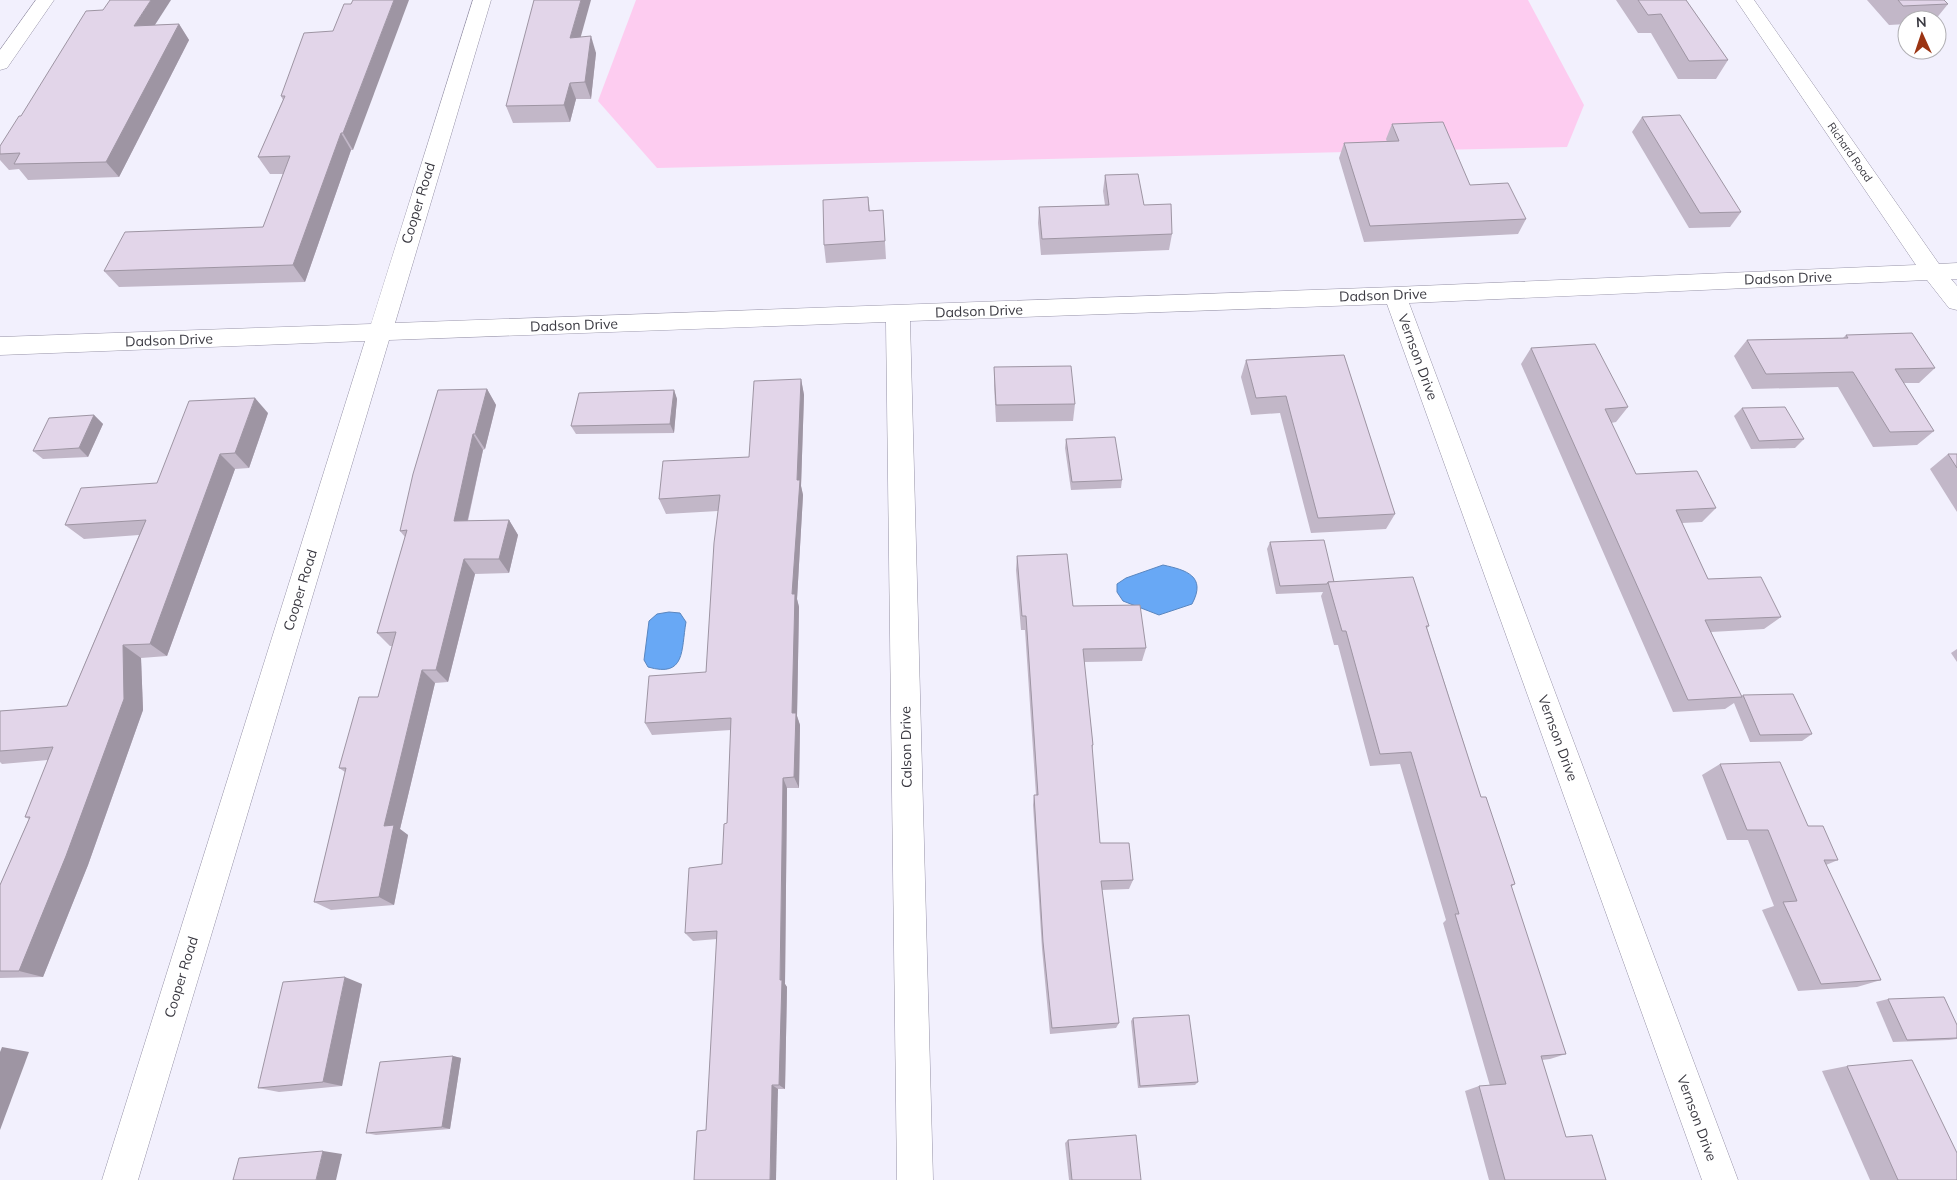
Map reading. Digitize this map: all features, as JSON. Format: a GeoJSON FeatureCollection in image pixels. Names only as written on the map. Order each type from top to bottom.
{"type":"FeatureCollection","features":[{"type":"Feature","properties":{"kind":"street"},"geometry":{"type":"LineString","coordinates":[[0,64],[45,0]]}},
{"type":"Feature","properties":{"kind":"street","name":"Cooper Road"},"geometry":{"type":"LineString","coordinates":[[120,1180],[378,331],[482,0]]}},
{"type":"Feature","properties":{"kind":"street","name":"Richard Road"},"geometry":{"type":"LineString","coordinates":[[1745,0],[1933,272],[1957,302]]}},
{"type":"Feature","properties":{"kind":"street","name":"Dadson Drive"},"geometry":{"type":"LineString","coordinates":[[0,346],[1395,295],[1957,271]]}},
{"type":"Feature","properties":{"kind":"street","name":"Vernson Drive"},"geometry":{"type":"LineString","coordinates":[[1395,295],[1720,1180]]}},
{"type":"Feature","properties":{"kind":"street","name":"Calson Drive"},"geometry":{"type":"LineString","coordinates":[[898,314],[915,1180]]}},
{"type":"Feature","properties":{"kind":"shaded area"},"geometry":{"type":"Polygon","coordinates":[[[636,0],[1528,0],[1584,105],[1567,147],[657,168],[598,101],[636,0]]]}},
{"type":"Feature","properties":{"kind":"water"},"geometry":{"type":"Polygon","coordinates":[[[1163,565],[1179,569],[1192,576],[1197,587],[1192,604],[1159,615],[1123,601],[1117,592],[1117,584],[1126,578],[1163,565]]]}},
{"type":"Feature","properties":{"kind":"water"},"geometry":{"type":"Polygon","coordinates":[[[680,613],[686,622],[679,659],[669,669],[648,667],[644,660],[649,621],[657,614],[680,613]]]}},
{"type":"Feature","properties":{"kind":"building"},"geometry":{"type":"Polygon","coordinates":[[[110,0],[151,0],[134,26],[179,24],[106,162],[14,164],[20,153],[0,154],[0,146],[19,116],[21,116],[86,11],[103,10],[110,0]]]}},
{"type":"Feature","properties":{"kind":"building"},"geometry":{"type":"Polygon","coordinates":[[[353,0],[394,0],[343,133],[341,133],[293,265],[104,271],[125,232],[263,227],[290,156],[258,157],[285,96],[281,96],[304,33],[333,31],[344,4],[351,4],[353,0]]]}},
{"type":"Feature","properties":{"kind":"building"},"geometry":{"type":"Polygon","coordinates":[[[534,0],[581,0],[570,38],[591,36],[585,82],[570,83],[564,105],[506,106],[534,0]]]}},
{"type":"Feature","properties":{"kind":"building"},"geometry":{"type":"Polygon","coordinates":[[[1638,0],[1686,0],[1728,60],[1689,61],[1661,14],[1648,15],[1638,0]]]}},
{"type":"Feature","properties":{"kind":"building"},"geometry":{"type":"Polygon","coordinates":[[[1898,0],[1944,0],[1948,4],[1903,6],[1898,0]]]}},
{"type":"Feature","properties":{"kind":"building"},"geometry":{"type":"Polygon","coordinates":[[[1680,115],[1741,212],[1700,213],[1642,117],[1680,115]]]}},
{"type":"Feature","properties":{"kind":"building"},"geometry":{"type":"Polygon","coordinates":[[[1443,122],[1470,185],[1508,183],[1526,219],[1370,226],[1344,143],[1399,141],[1392,124],[1443,122]]]}},
{"type":"Feature","properties":{"kind":"building"},"geometry":{"type":"Polygon","coordinates":[[[1138,174],[1144,205],[1171,204],[1172,234],[1042,239],[1039,207],[1109,205],[1105,175],[1138,174]]]}},
{"type":"Feature","properties":{"kind":"building"},"geometry":{"type":"Polygon","coordinates":[[[868,197],[869,211],[883,210],[885,241],[824,245],[823,200],[868,197]]]}},
{"type":"Feature","properties":{"kind":"building"},"geometry":{"type":"Polygon","coordinates":[[[1912,333],[1935,368],[1895,369],[1934,431],[1890,432],[1853,372],[1766,374],[1747,340],[1848,338],[1846,335],[1912,333]]]}},
{"type":"Feature","properties":{"kind":"building"},"geometry":{"type":"Polygon","coordinates":[[[1595,344],[1628,407],[1605,409],[1636,474],[1697,471],[1716,508],[1676,510],[1708,579],[1761,577],[1781,617],[1705,620],[1742,697],[1688,700],[1531,348],[1595,344]]]}},
{"type":"Feature","properties":{"kind":"building"},"geometry":{"type":"Polygon","coordinates":[[[1344,355],[1395,514],[1318,518],[1286,396],[1256,398],[1246,360],[1344,355]]]}},
{"type":"Feature","properties":{"kind":"building"},"geometry":{"type":"Polygon","coordinates":[[[1071,366],[1075,404],[996,405],[994,367],[1071,366]]]}},
{"type":"Feature","properties":{"kind":"building"},"geometry":{"type":"Polygon","coordinates":[[[801,379],[797,480],[800,480],[792,594],[795,594],[792,713],[796,713],[794,777],[783,778],[780,980],[782,980],[779,1085],[772,1085],[770,1180],[694,1180],[697,1131],[706,1130],[717,931],[685,933],[689,868],[722,864],[724,824],[727,823],[731,718],[645,723],[649,676],[706,672],[714,543],[720,495],[659,499],[663,461],[749,457],[754,381],[801,379]]]}},
{"type":"Feature","properties":{"kind":"building"},"geometry":{"type":"Polygon","coordinates":[[[487,389],[475,434],[473,434],[454,521],[509,520],[499,559],[464,559],[436,670],[422,670],[384,826],[394,825],[379,897],[314,902],[346,768],[339,768],[359,697],[378,697],[396,632],[377,633],[407,530],[400,531],[413,474],[438,390],[487,389]]]}},
{"type":"Feature","properties":{"kind":"building"},"geometry":{"type":"Polygon","coordinates":[[[674,390],[670,424],[571,426],[579,393],[674,390]]]}},
{"type":"Feature","properties":{"kind":"building"},"geometry":{"type":"Polygon","coordinates":[[[255,398],[235,453],[220,454],[150,644],[123,645],[124,699],[66,856],[19,971],[0,971],[0,885],[30,817],[25,817],[53,747],[0,751],[0,711],[67,706],[146,520],[65,525],[81,488],[157,483],[189,401],[255,398]]]}},
{"type":"Feature","properties":{"kind":"building"},"geometry":{"type":"Polygon","coordinates":[[[1785,407],[1804,439],[1759,441],[1742,408],[1785,407]]]}},
{"type":"Feature","properties":{"kind":"building"},"geometry":{"type":"Polygon","coordinates":[[[94,415],[79,448],[33,451],[49,418],[94,415]]]}},
{"type":"Feature","properties":{"kind":"building"},"geometry":{"type":"Polygon","coordinates":[[[1115,437],[1122,480],[1072,482],[1066,439],[1115,437]]]}},
{"type":"Feature","properties":{"kind":"building"},"geometry":{"type":"Polygon","coordinates":[[[1948,454],[1957,454],[1957,468],[1948,454]]]}},
{"type":"Feature","properties":{"kind":"building"},"geometry":{"type":"Polygon","coordinates":[[[1324,540],[1334,582],[1280,586],[1270,542],[1324,540]]]}},
{"type":"Feature","properties":{"kind":"building"},"geometry":{"type":"Polygon","coordinates":[[[1067,554],[1073,606],[1140,605],[1146,648],[1083,649],[1093,745],[1100,843],[1129,843],[1133,880],[1101,881],[1119,1023],[1052,1028],[1043,942],[1034,795],[1038,795],[1026,616],[1022,616],[1017,556],[1067,554]]]}},
{"type":"Feature","properties":{"kind":"building"},"geometry":{"type":"Polygon","coordinates":[[[1413,577],[1429,626],[1426,626],[1481,797],[1486,797],[1515,884],[1511,885],[1566,1054],[1541,1056],[1566,1137],[1592,1135],[1606,1180],[1505,1180],[1479,1086],[1506,1084],[1455,914],[1459,914],[1411,752],[1380,754],[1346,631],[1342,631],[1328,582],[1413,577]]]}},
{"type":"Feature","properties":{"kind":"building"},"geometry":{"type":"Polygon","coordinates":[[[1793,694],[1812,734],[1760,735],[1743,695],[1793,694]]]}},
{"type":"Feature","properties":{"kind":"building"},"geometry":{"type":"Polygon","coordinates":[[[1780,762],[1808,826],[1823,826],[1838,860],[1824,860],[1881,980],[1821,984],[1783,902],[1797,901],[1768,830],[1747,830],[1720,764],[1780,762]]]}},
{"type":"Feature","properties":{"kind":"building"},"geometry":{"type":"Polygon","coordinates":[[[345,977],[323,1082],[258,1088],[283,982],[345,977]]]}},
{"type":"Feature","properties":{"kind":"building"},"geometry":{"type":"Polygon","coordinates":[[[1944,997],[1957,1025],[1957,1038],[1907,1040],[1888,999],[1944,997]]]}},
{"type":"Feature","properties":{"kind":"building"},"geometry":{"type":"Polygon","coordinates":[[[1189,1015],[1198,1082],[1140,1086],[1133,1018],[1189,1015]]]}},
{"type":"Feature","properties":{"kind":"building"},"geometry":{"type":"Polygon","coordinates":[[[453,1056],[442,1127],[366,1133],[380,1062],[453,1056]]]}},
{"type":"Feature","properties":{"kind":"building"},"geometry":{"type":"Polygon","coordinates":[[[1912,1060],[1957,1153],[1957,1180],[1898,1180],[1847,1066],[1912,1060]]]}},
{"type":"Feature","properties":{"kind":"building"},"geometry":{"type":"Polygon","coordinates":[[[1136,1135],[1141,1180],[1072,1180],[1068,1140],[1136,1135]]]}},
{"type":"Feature","properties":{"kind":"building"},"geometry":{"type":"Polygon","coordinates":[[[323,1151],[316,1180],[233,1180],[239,1158],[323,1151]]]}}]}
